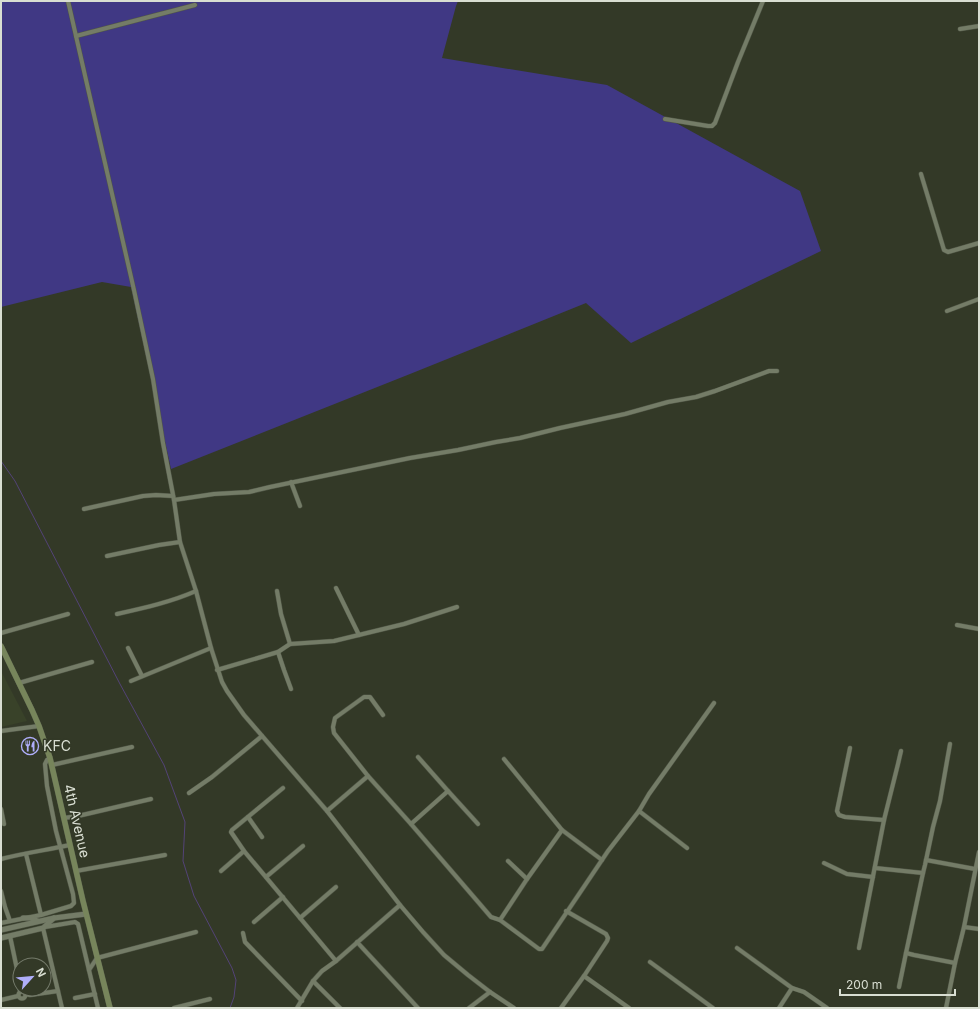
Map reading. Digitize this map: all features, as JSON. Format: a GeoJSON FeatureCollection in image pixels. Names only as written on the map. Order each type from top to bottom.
{"type":"FeatureCollection","features":[{"type":"Feature","properties":{"kind":"main road","name":"4th Avenue"},"geometry":{"type":"LineString","coordinates":[[1,646],[39,726],[50,758],[86,914],[110,1008]]}},
{"type":"Feature","properties":{"kind":"street"},"geometry":{"type":"LineString","coordinates":[[68,1],[136,297],[153,379],[163,443],[174,498],[180,542],[196,591],[217,670],[222,682],[244,715],[327,811],[400,905],[444,955],[490,992],[514,1008]]}},
{"type":"Feature","properties":{"kind":"street"},"geometry":{"type":"LineString","coordinates":[[665,119],[708,126],[715,124],[763,1]]}},
{"type":"Feature","properties":{"kind":"street"},"geometry":{"type":"LineString","coordinates":[[76,36],[195,5]]}},
{"type":"Feature","properties":{"kind":"street"},"geometry":{"type":"LineString","coordinates":[[960,29],[979,26]]}},
{"type":"Feature","properties":{"kind":"street"},"geometry":{"type":"LineString","coordinates":[[921,174],[944,250],[948,252],[979,243]]}},
{"type":"Feature","properties":{"kind":"street"},"geometry":{"type":"LineString","coordinates":[[947,311],[979,300]]}},
{"type":"Feature","properties":{"kind":"street"},"geometry":{"type":"LineString","coordinates":[[84,509],[143,496],[156,495],[174,498],[250,492],[291,482],[410,458],[524,437],[625,414],[668,402],[696,397],[769,371],[777,371]]}},
{"type":"Feature","properties":{"kind":"street"},"geometry":{"type":"LineString","coordinates":[[291,482],[300,506]]}},
{"type":"Feature","properties":{"kind":"street"},"geometry":{"type":"LineString","coordinates":[[108,556],[180,542]]}},
{"type":"Feature","properties":{"kind":"street"},"geometry":{"type":"LineString","coordinates":[[336,588],[359,634]]}},
{"type":"Feature","properties":{"kind":"street"},"geometry":{"type":"LineString","coordinates":[[117,614],[141,609],[185,596],[196,591]]}},
{"type":"Feature","properties":{"kind":"street"},"geometry":{"type":"LineString","coordinates":[[277,591],[281,614],[290,644]]}},
{"type":"Feature","properties":{"kind":"street"},"geometry":{"type":"LineString","coordinates":[[217,670],[278,652],[290,644],[334,641],[404,624],[457,607]]}},
{"type":"Feature","properties":{"kind":"street"},"geometry":{"type":"LineString","coordinates":[[1,633],[68,614]]}},
{"type":"Feature","properties":{"kind":"street"},"geometry":{"type":"LineString","coordinates":[[957,625],[979,629]]}},
{"type":"Feature","properties":{"kind":"street"},"geometry":{"type":"LineString","coordinates":[[128,648],[142,676]]}},
{"type":"Feature","properties":{"kind":"street"},"geometry":{"type":"LineString","coordinates":[[131,681],[211,648]]}},
{"type":"Feature","properties":{"kind":"street"},"geometry":{"type":"LineString","coordinates":[[278,652],[291,689]]}},
{"type":"Feature","properties":{"kind":"street"},"geometry":{"type":"LineString","coordinates":[[18,683],[92,662]]}},
{"type":"Feature","properties":{"kind":"street"},"geometry":{"type":"LineString","coordinates":[[383,715],[370,697],[364,697],[335,718],[333,726],[334,733],[368,776],[491,917],[500,920],[539,949],[542,948],[566,911],[639,811],[649,794],[714,703]]}},
{"type":"Feature","properties":{"kind":"street"},"geometry":{"type":"LineString","coordinates":[[1,731],[39,726]]}},
{"type":"Feature","properties":{"kind":"street"},"geometry":{"type":"LineString","coordinates":[[189,793],[212,777],[262,736]]}},
{"type":"Feature","properties":{"kind":"street"},"geometry":{"type":"LineString","coordinates":[[899,987],[933,826],[940,801],[950,744]]}},
{"type":"Feature","properties":{"kind":"street"},"geometry":{"type":"LineString","coordinates":[[52,765],[132,747]]}},
{"type":"Feature","properties":{"kind":"street"},"geometry":{"type":"LineString","coordinates":[[850,748],[837,811],[839,815],[845,817],[884,820]]}},
{"type":"Feature","properties":{"kind":"street"},"geometry":{"type":"LineString","coordinates":[[859,948],[884,820],[901,751]]}},
{"type":"Feature","properties":{"kind":"street"},"geometry":{"type":"LineString","coordinates":[[418,757],[478,824]]}},
{"type":"Feature","properties":{"kind":"street"},"geometry":{"type":"LineString","coordinates":[[1,923],[41,915],[71,906],[74,903],[46,786],[45,764],[46,760],[50,758]]}},
{"type":"Feature","properties":{"kind":"street"},"geometry":{"type":"LineString","coordinates":[[504,759],[562,830],[602,860]]}},
{"type":"Feature","properties":{"kind":"street"},"geometry":{"type":"LineString","coordinates":[[327,811],[368,776]]}},
{"type":"Feature","properties":{"kind":"street"},"geometry":{"type":"LineString","coordinates":[[283,788],[231,832],[244,851],[336,961]]}},
{"type":"Feature","properties":{"kind":"street"},"geometry":{"type":"LineString","coordinates":[[411,824],[448,791]]}},
{"type":"Feature","properties":{"kind":"street"},"geometry":{"type":"LineString","coordinates":[[64,818],[151,799]]}},
{"type":"Feature","properties":{"kind":"street"},"geometry":{"type":"LineString","coordinates":[[1,810],[4,824]]}},
{"type":"Feature","properties":{"kind":"street"},"geometry":{"type":"LineString","coordinates":[[639,811],[687,848]]}},
{"type":"Feature","properties":{"kind":"street"},"geometry":{"type":"LineString","coordinates":[[248,817],[262,837]]}},
{"type":"Feature","properties":{"kind":"street"},"geometry":{"type":"LineString","coordinates":[[500,920],[562,830]]}},
{"type":"Feature","properties":{"kind":"street"},"geometry":{"type":"LineString","coordinates":[[1,859],[70,845]]}},
{"type":"Feature","properties":{"kind":"street"},"geometry":{"type":"LineString","coordinates":[[266,877],[303,846]]}},
{"type":"Feature","properties":{"kind":"street"},"geometry":{"type":"LineString","coordinates":[[221,871],[244,851]]}},
{"type":"Feature","properties":{"kind":"street"},"geometry":{"type":"LineString","coordinates":[[946,1008],[979,852]]}},
{"type":"Feature","properties":{"kind":"street"},"geometry":{"type":"LineString","coordinates":[[62,855],[72,853]]}},
{"type":"Feature","properties":{"kind":"street"},"geometry":{"type":"LineString","coordinates":[[26,854],[41,915]]}},
{"type":"Feature","properties":{"kind":"street"},"geometry":{"type":"LineString","coordinates":[[76,871],[165,855]]}},
{"type":"Feature","properties":{"kind":"street"},"geometry":{"type":"LineString","coordinates":[[926,860],[975,869]]}},
{"type":"Feature","properties":{"kind":"street"},"geometry":{"type":"LineString","coordinates":[[508,861],[527,880]]}},
{"type":"Feature","properties":{"kind":"street"},"geometry":{"type":"LineString","coordinates":[[824,863],[847,874],[873,877]]}},
{"type":"Feature","properties":{"kind":"street"},"geometry":{"type":"LineString","coordinates":[[875,868],[923,872]]}},
{"type":"Feature","properties":{"kind":"street"},"geometry":{"type":"LineString","coordinates":[[69,877],[79,881]]}},
{"type":"Feature","properties":{"kind":"street"},"geometry":{"type":"LineString","coordinates":[[974,880],[979,881]]}},
{"type":"Feature","properties":{"kind":"street"},"geometry":{"type":"LineString","coordinates":[[300,918],[336,887]]}},
{"type":"Feature","properties":{"kind":"street"},"geometry":{"type":"LineString","coordinates":[[1,891],[10,921]]}},
{"type":"Feature","properties":{"kind":"street"},"geometry":{"type":"LineString","coordinates":[[254,922],[283,897]]}},
{"type":"Feature","properties":{"kind":"street"},"geometry":{"type":"LineString","coordinates":[[297,1008],[313,981],[324,969],[336,961],[400,905]]}},
{"type":"Feature","properties":{"kind":"street"},"geometry":{"type":"LineString","coordinates":[[561,1008],[584,976],[608,938],[606,934],[566,911]]}},
{"type":"Feature","properties":{"kind":"street"},"geometry":{"type":"LineString","coordinates":[[1,930],[54,918],[86,914]]}},
{"type":"Feature","properties":{"kind":"street"},"geometry":{"type":"LineString","coordinates":[[23,918],[30,918],[39,922]]}},
{"type":"Feature","properties":{"kind":"street"},"geometry":{"type":"LineString","coordinates":[[44,928],[54,918]]}},
{"type":"Feature","properties":{"kind":"street"},"geometry":{"type":"LineString","coordinates":[[1,938],[75,922],[78,924],[98,1008]]}},
{"type":"Feature","properties":{"kind":"street"},"geometry":{"type":"LineString","coordinates":[[964,927],[979,929]]}},
{"type":"Feature","properties":{"kind":"street"},"geometry":{"type":"LineString","coordinates":[[44,928],[62,1008]]}},
{"type":"Feature","properties":{"kind":"street"},"geometry":{"type":"LineString","coordinates":[[89,970],[97,958],[196,932]]}},
{"type":"Feature","properties":{"kind":"street"},"geometry":{"type":"LineString","coordinates":[[243,933],[245,942],[302,1000]]}},
{"type":"Feature","properties":{"kind":"street"},"geometry":{"type":"LineString","coordinates":[[10,936],[14,957]]}},
{"type":"Feature","properties":{"kind":"street"},"geometry":{"type":"LineString","coordinates":[[357,942],[418,1008]]}},
{"type":"Feature","properties":{"kind":"street"},"geometry":{"type":"LineString","coordinates":[[737,948],[792,988],[804,992],[827,1008]]}},
{"type":"Feature","properties":{"kind":"street"},"geometry":{"type":"LineString","coordinates":[[906,953],[955,963]]}},
{"type":"Feature","properties":{"kind":"street"},"geometry":{"type":"LineString","coordinates":[[650,962],[713,1008]]}},
{"type":"Feature","properties":{"kind":"street"},"geometry":{"type":"LineString","coordinates":[[584,976],[629,1008]]}},
{"type":"Feature","properties":{"kind":"street"},"geometry":{"type":"LineString","coordinates":[[313,981],[340,1008]]}},
{"type":"Feature","properties":{"kind":"street"},"geometry":{"type":"LineString","coordinates":[[779,1008],[792,988]]}},
{"type":"Feature","properties":{"kind":"street"},"geometry":{"type":"LineString","coordinates":[[52,992],[58,991]]}},
{"type":"Feature","properties":{"kind":"street"},"geometry":{"type":"LineString","coordinates":[[469,1008],[490,992]]}},
{"type":"Feature","properties":{"kind":"street"},"geometry":{"type":"LineString","coordinates":[[75,998],[95,994]]}},
{"type":"Feature","properties":{"kind":"street"},"geometry":{"type":"LineString","coordinates":[[1,1000],[12,996]]}},
{"type":"Feature","properties":{"kind":"street"},"geometry":{"type":"LineString","coordinates":[[174,1008],[210,999]]}},
{"type":"Feature","properties":{"kind":"street"},"geometry":{"type":"LineString","coordinates":[[704,1008],[707,1004]]}},
{"type":"Feature","properties":{"kind":"shaded area"},"geometry":{"type":"Polygon","coordinates":[[[1,1],[458,1],[442,58],[607,85],[800,191],[821,251],[631,343],[586,303],[171,469],[131,287],[102,282],[1,307],[1,1]]]}},
{"type":"Feature","properties":{"kind":"shaded area"},"geometry":{"type":"Polygon","coordinates":[[[1,671],[27,721],[1,727],[1,671]]]}},
{"type":"Feature","properties":{"kind":"waterway"},"geometry":{"type":"LineString","coordinates":[[1,461],[15,481],[120,684],[164,765],[185,822],[183,861],[194,896],[232,968],[236,980],[234,997],[230,1008]]}},
{"type":"Feature","properties":{"kind":"place","name":"KFC"},"geometry":{"type":"Point","coordinates":[30,746]}}]}
